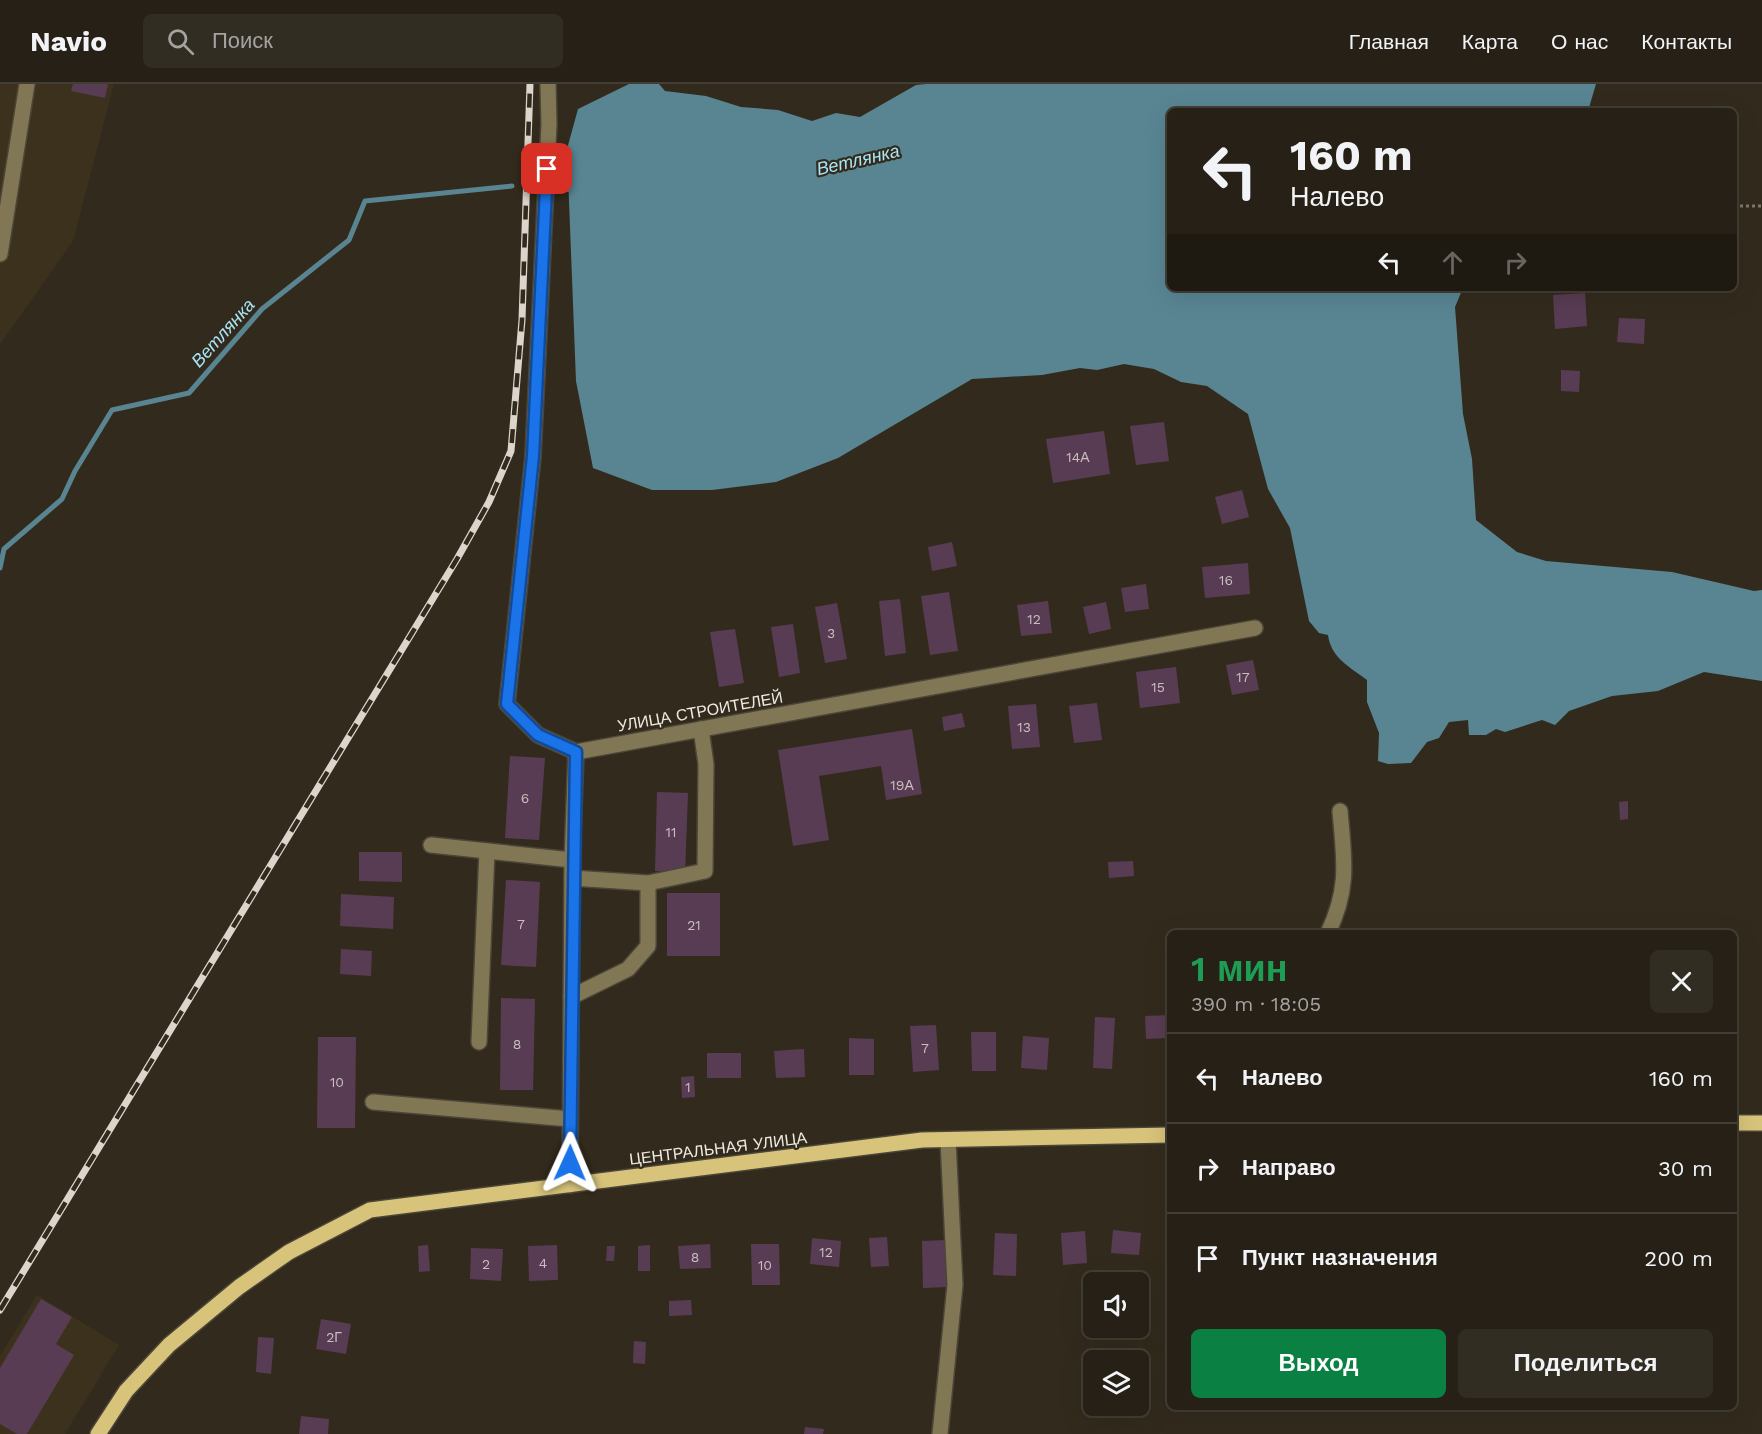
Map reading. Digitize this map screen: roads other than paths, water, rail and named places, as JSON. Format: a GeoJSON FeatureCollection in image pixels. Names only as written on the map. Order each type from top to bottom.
{"type":"FeatureCollection","features":[{"type":"Feature","properties":{"kind":"main road"},"geometry":{"type":"LineString","coordinates":[[1737,1123],[1762,1123]]}},
{"type":"Feature","properties":{"kind":"main road","name":"ЦЕНТРАЛЬНАЯ УЛИЦА"},"geometry":{"type":"LineString","coordinates":[[98,1434],[126,1391],[169,1345],[239,1287],[289,1252],[370,1210],[922,1140],[1167,1135]]}},
{"type":"Feature","properties":{"kind":"street"},"geometry":{"type":"LineString","coordinates":[[0,254],[27,84]]}},
{"type":"Feature","properties":{"kind":"street"},"geometry":{"type":"LineString","coordinates":[[548,84],[549,124],[533,456],[507,704],[538,735],[576,752],[572,860],[570,1185]]}},
{"type":"Feature","properties":{"kind":"street","name":"УЛИЦА СТРОИТЕЛЕЙ"},"geometry":{"type":"LineString","coordinates":[[576,752],[1255,628]]}},
{"type":"Feature","properties":{"kind":"street"},"geometry":{"type":"LineString","coordinates":[[572,878],[648,884],[705,871],[706,764],[701,729]]}},
{"type":"Feature","properties":{"kind":"street"},"geometry":{"type":"LineString","coordinates":[[1330,930],[1337,915],[1345,881],[1340,811]]}},
{"type":"Feature","properties":{"kind":"street"},"geometry":{"type":"LineString","coordinates":[[431,845],[572,860]]}},
{"type":"Feature","properties":{"kind":"street"},"geometry":{"type":"LineString","coordinates":[[478,1042],[487,851]]}},
{"type":"Feature","properties":{"kind":"street"},"geometry":{"type":"LineString","coordinates":[[571,997],[628,969],[648,946],[648,884]]}},
{"type":"Feature","properties":{"kind":"street"},"geometry":{"type":"LineString","coordinates":[[373,1102],[570,1119]]}},
{"type":"Feature","properties":{"kind":"street"},"geometry":{"type":"LineString","coordinates":[[940,1434],[956,1285],[948,1140]]}},
{"type":"Feature","properties":{"kind":"water"},"geometry":{"type":"Polygon","coordinates":[[[629,84],[659,84],[665,91],[706,96],[741,107],[778,110],[812,121],[836,113],[860,117],[916,85],[926,84],[1596,84],[1589,108],[1167,108],[1167,291],[1462,291],[1455,307],[1463,414],[1472,459],[1476,520],[1517,552],[1546,561],[1672,572],[1754,591],[1762,590],[1762,681],[1704,672],[1658,691],[1612,696],[1569,711],[1555,725],[1542,720],[1505,732],[1496,729],[1486,735],[1469,735],[1468,720],[1449,722],[1439,738],[1427,742],[1411,763],[1388,764],[1378,761],[1379,733],[1367,702],[1367,680],[1337,656],[1328,635],[1319,633],[1309,621],[1290,528],[1268,489],[1248,414],[1207,386],[1181,382],[1154,369],[1124,364],[1097,370],[1080,368],[1042,375],[972,379],[838,458],[776,482],[712,490],[652,490],[593,468],[576,381],[567,149],[578,109],[629,84]]]}},
{"type":"Feature","properties":{"kind":"waterway","name":"Ветлянка"},"geometry":{"type":"LineString","coordinates":[[0,568],[4,549],[62,499],[75,471],[112,410],[189,393],[262,309],[349,240],[365,201],[512,186]]}},
{"type":"Feature","properties":{"kind":"waterway","name":"Ветлянка"},"geometry":{"type":"LineString","coordinates":[[553,188],[575,190]]}},
{"type":"Feature","properties":{"kind":"railway"},"geometry":{"type":"LineString","coordinates":[[0,1310],[457,559],[489,502],[511,451],[522,320],[530,84]]}}]}
